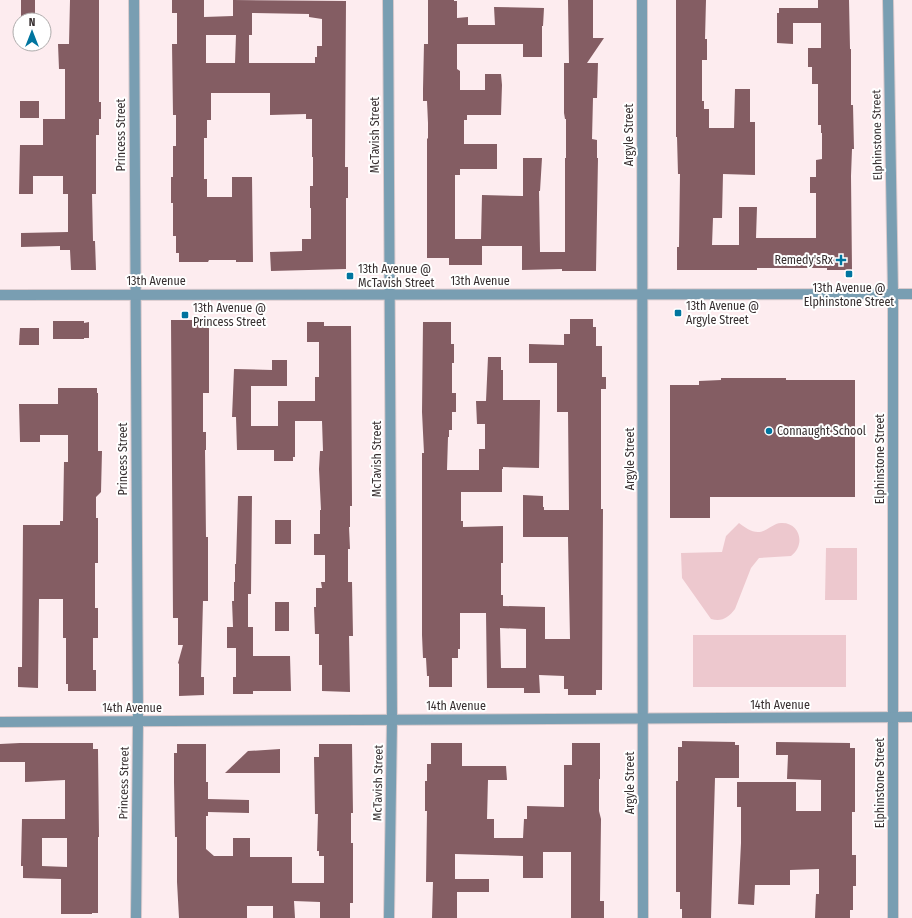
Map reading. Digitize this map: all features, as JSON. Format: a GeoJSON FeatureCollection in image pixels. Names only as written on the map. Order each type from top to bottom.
{"type":"FeatureCollection","features":[{"type":"Feature","properties":{"kind":"street","name":"Princess Street"},"geometry":{"type":"LineString","coordinates":[[134,0],[138,721],[136,918]]}},
{"type":"Feature","properties":{"kind":"street","name":"McTavish Street"},"geometry":{"type":"LineString","coordinates":[[388,0],[388,294],[392,720],[389,918]]}},
{"type":"Feature","properties":{"kind":"street","name":"Argyle Street"},"geometry":{"type":"LineString","coordinates":[[642,0],[643,918]]}},
{"type":"Feature","properties":{"kind":"street","name":"Elphinstone Street"},"geometry":{"type":"LineString","coordinates":[[888,0],[893,294],[893,918]]}},
{"type":"Feature","properties":{"kind":"street","name":"13th Avenue"},"geometry":{"type":"LineString","coordinates":[[0,294],[912,294]]}},
{"type":"Feature","properties":{"kind":"street","name":"14th Avenue"},"geometry":{"type":"LineString","coordinates":[[0,722],[912,717]]}},
{"type":"Feature","properties":{"kind":"shaded area"},"geometry":{"type":"Polygon","coordinates":[[[739,523],[745,528],[755,532],[764,531],[778,523],[788,524],[793,526],[799,535],[798,546],[796,551],[791,556],[759,558],[751,568],[735,609],[730,615],[722,620],[711,619],[682,578],[681,553],[722,552],[726,536],[739,523]]]}},
{"type":"Feature","properties":{"kind":"shaded area"},"geometry":{"type":"Polygon","coordinates":[[[826,548],[857,548],[857,600],[825,600],[826,548]]]}},
{"type":"Feature","properties":{"kind":"shaded area"},"geometry":{"type":"Polygon","coordinates":[[[693,635],[846,635],[846,687],[693,687],[693,635]]]}},
{"type":"Feature","properties":{"kind":"building"},"geometry":{"type":"Polygon","coordinates":[[[21,0],[35,0],[35,12],[21,12],[21,0]]]}},
{"type":"Feature","properties":{"kind":"building"},"geometry":{"type":"Polygon","coordinates":[[[70,0],[99,0],[99,102],[101,102],[101,119],[99,119],[99,135],[96,135],[96,194],[92,194],[93,241],[95,241],[96,270],[71,270],[70,250],[60,250],[60,246],[21,247],[21,233],[68,232],[68,194],[63,194],[63,176],[33,176],[33,194],[19,194],[20,145],[43,145],[43,119],[65,119],[65,69],[59,69],[58,44],[69,44],[70,0]]]}},
{"type":"Feature","properties":{"kind":"building"},"geometry":{"type":"Polygon","coordinates":[[[172,0],[204,0],[204,17],[233,16],[233,0],[346,1],[345,167],[348,167],[348,198],[346,198],[346,269],[271,271],[270,252],[302,251],[302,239],[311,239],[310,186],[313,186],[313,157],[312,119],[306,119],[306,114],[270,115],[270,93],[211,93],[211,120],[207,120],[207,138],[204,138],[204,179],[207,179],[207,197],[232,197],[232,177],[252,177],[253,262],[236,262],[236,260],[209,260],[208,262],[179,262],[179,253],[176,253],[176,236],[173,236],[173,203],[171,203],[173,146],[176,146],[176,115],[173,115],[172,44],[177,44],[177,13],[172,13],[172,0]],[[252,13],[252,35],[249,35],[249,63],[315,63],[315,57],[317,57],[317,46],[322,46],[322,19],[309,17],[309,14],[252,13]],[[206,35],[206,63],[235,63],[236,35],[206,35]]]}},
{"type":"Feature","properties":{"kind":"building"},"geometry":{"type":"Polygon","coordinates":[[[428,0],[457,1],[457,18],[468,17],[468,25],[495,25],[494,7],[544,8],[542,26],[542,57],[523,57],[523,44],[457,44],[457,69],[460,71],[460,90],[485,90],[485,74],[501,74],[502,85],[501,115],[467,115],[467,120],[464,120],[464,144],[497,144],[497,169],[460,169],[460,175],[455,175],[455,239],[481,239],[482,195],[523,196],[523,158],[542,158],[539,191],[540,252],[565,252],[566,119],[564,113],[564,63],[569,63],[568,0],[593,0],[593,38],[604,38],[587,63],[598,63],[597,98],[593,98],[592,139],[597,140],[598,158],[596,271],[562,271],[562,269],[522,270],[522,246],[482,246],[482,265],[449,265],[449,258],[427,258],[428,123],[427,101],[423,101],[423,89],[424,44],[428,44],[428,0]]]}},
{"type":"Feature","properties":{"kind":"building"},"geometry":{"type":"Polygon","coordinates":[[[676,0],[706,0],[705,39],[707,39],[707,60],[702,60],[702,101],[704,101],[704,109],[709,109],[709,128],[734,128],[735,89],[750,89],[750,122],[755,122],[755,175],[723,174],[722,218],[713,218],[712,245],[739,245],[739,207],[757,207],[756,238],[816,238],[816,193],[810,193],[810,177],[816,177],[816,160],[822,159],[822,133],[821,125],[818,125],[818,84],[812,84],[812,67],[808,67],[808,48],[821,48],[821,23],[793,23],[793,44],[777,43],[777,13],[779,13],[779,8],[818,8],[818,0],[849,0],[851,105],[853,105],[854,149],[852,149],[851,176],[852,270],[827,270],[827,268],[757,268],[757,270],[677,270],[677,247],[679,247],[680,174],[678,174],[676,137],[676,0]]]}},
{"type":"Feature","properties":{"kind":"building"},"geometry":{"type":"Polygon","coordinates":[[[20,101],[39,101],[39,118],[20,118],[20,101]]]}},
{"type":"Feature","properties":{"kind":"building"},"geometry":{"type":"Polygon","coordinates":[[[570,319],[593,319],[593,327],[596,327],[596,346],[602,346],[602,377],[606,377],[606,389],[601,389],[601,509],[603,509],[602,690],[596,690],[596,695],[568,695],[568,689],[564,689],[564,676],[539,675],[540,693],[524,693],[524,688],[487,688],[486,613],[460,613],[460,649],[458,649],[458,658],[452,658],[452,687],[429,687],[426,658],[423,658],[422,635],[422,453],[424,453],[422,412],[423,322],[451,322],[451,344],[454,344],[454,363],[452,363],[452,393],[456,393],[456,412],[452,412],[452,430],[449,430],[447,470],[479,470],[479,449],[485,449],[485,424],[477,424],[476,401],[486,401],[488,357],[501,357],[501,370],[503,370],[503,400],[540,400],[539,468],[503,467],[502,492],[461,492],[461,521],[463,521],[463,527],[503,526],[501,595],[503,595],[503,606],[545,607],[545,639],[570,639],[568,537],[523,537],[523,495],[543,496],[544,510],[569,510],[568,412],[557,412],[557,363],[529,363],[529,344],[564,345],[564,334],[570,334],[570,319]],[[500,628],[501,668],[526,668],[526,629],[500,628]]]}},
{"type":"Feature","properties":{"kind":"building"},"geometry":{"type":"Polygon","coordinates":[[[171,320],[209,320],[209,393],[203,393],[203,432],[206,432],[206,537],[208,537],[208,601],[203,601],[201,677],[204,677],[204,695],[179,696],[178,663],[183,645],[178,645],[178,618],[173,618],[171,320]]]}},
{"type":"Feature","properties":{"kind":"building"},"geometry":{"type":"Polygon","coordinates":[[[53,321],[89,322],[89,338],[53,339],[53,321]]]}},
{"type":"Feature","properties":{"kind":"building"},"geometry":{"type":"Polygon","coordinates":[[[307,322],[324,322],[324,326],[351,326],[352,506],[350,506],[348,582],[352,582],[353,636],[349,636],[350,692],[322,691],[322,665],[319,665],[319,634],[315,634],[314,607],[316,607],[316,588],[322,588],[321,582],[325,582],[325,555],[314,555],[314,534],[320,534],[321,510],[319,469],[320,451],[323,451],[322,421],[295,421],[295,457],[293,457],[293,461],[274,461],[274,450],[237,450],[236,417],[232,417],[234,369],[272,370],[272,360],[287,360],[287,386],[251,386],[251,426],[278,426],[278,401],[315,401],[315,377],[319,377],[319,342],[307,342],[307,322]]]}},
{"type":"Feature","properties":{"kind":"building"},"geometry":{"type":"Polygon","coordinates":[[[20,328],[39,328],[39,345],[19,345],[20,328]]]}},
{"type":"Feature","properties":{"kind":"building"},"geometry":{"type":"Polygon","coordinates":[[[721,378],[855,380],[855,497],[710,497],[710,518],[670,518],[670,385],[699,385],[699,381],[721,380],[721,378]]]}},
{"type":"Feature","properties":{"kind":"building"},"geometry":{"type":"Polygon","coordinates":[[[58,388],[97,388],[98,393],[98,451],[102,451],[101,492],[96,497],[96,518],[98,518],[98,563],[95,563],[95,608],[98,608],[98,638],[93,638],[93,670],[96,670],[96,691],[68,691],[68,684],[66,684],[66,638],[63,638],[63,599],[39,599],[38,688],[18,687],[18,667],[22,667],[23,525],[60,525],[60,521],[63,521],[64,462],[68,462],[68,435],[40,435],[40,442],[20,442],[19,404],[58,404],[58,388]]]}},
{"type":"Feature","properties":{"kind":"building"},"geometry":{"type":"Polygon","coordinates":[[[238,496],[252,496],[251,594],[248,594],[248,627],[253,627],[253,656],[290,656],[291,691],[253,691],[253,694],[233,694],[233,677],[236,677],[236,648],[227,648],[227,627],[233,627],[232,601],[234,601],[238,496]]]}},
{"type":"Feature","properties":{"kind":"building"},"geometry":{"type":"Polygon","coordinates":[[[275,520],[291,520],[291,544],[275,544],[275,520]]]}},
{"type":"Feature","properties":{"kind":"building"},"geometry":{"type":"Polygon","coordinates":[[[275,602],[289,602],[289,631],[275,631],[275,602]]]}},
{"type":"Feature","properties":{"kind":"building"},"geometry":{"type":"Polygon","coordinates":[[[682,741],[735,742],[735,745],[739,745],[739,778],[715,778],[711,918],[682,918],[682,909],[680,909],[680,892],[676,892],[676,781],[678,781],[678,747],[682,747],[682,741]]]}},
{"type":"Feature","properties":{"kind":"building"},"geometry":{"type":"Polygon","coordinates":[[[776,742],[850,743],[850,748],[855,748],[855,812],[852,812],[852,855],[856,855],[856,886],[853,886],[853,910],[850,910],[850,918],[815,918],[816,894],[819,894],[819,869],[790,870],[790,885],[755,885],[754,905],[738,904],[741,807],[737,807],[737,782],[796,782],[796,811],[821,811],[821,780],[787,779],[788,755],[776,755],[776,742]]]}},
{"type":"Feature","properties":{"kind":"building"},"geometry":{"type":"Polygon","coordinates":[[[93,743],[93,749],[98,749],[98,913],[61,914],[61,879],[23,878],[23,866],[21,866],[22,819],[65,819],[65,780],[25,782],[25,762],[0,762],[0,744],[93,743]],[[42,838],[42,866],[67,867],[67,838],[42,838]]]}},
{"type":"Feature","properties":{"kind":"building"},"geometry":{"type":"Polygon","coordinates":[[[431,743],[462,743],[462,766],[506,766],[507,780],[488,780],[487,819],[494,819],[494,838],[523,838],[524,819],[527,819],[527,806],[564,807],[564,765],[572,765],[572,743],[600,743],[600,901],[604,901],[604,918],[571,918],[571,852],[543,852],[543,878],[523,878],[523,856],[455,854],[455,879],[489,879],[489,892],[457,892],[457,918],[432,918],[433,882],[426,882],[427,811],[425,811],[425,781],[427,781],[427,764],[431,764],[431,743]]]}},
{"type":"Feature","properties":{"kind":"building"},"geometry":{"type":"Polygon","coordinates":[[[177,744],[206,744],[206,782],[208,782],[208,799],[249,800],[249,813],[208,812],[208,816],[206,816],[206,849],[214,856],[233,856],[233,838],[250,838],[250,857],[292,857],[292,883],[324,883],[324,856],[319,856],[319,851],[317,851],[318,814],[315,814],[314,757],[319,757],[319,744],[352,744],[353,813],[351,813],[351,843],[353,843],[353,903],[350,903],[350,918],[320,918],[320,902],[294,901],[295,918],[273,918],[273,906],[247,906],[247,918],[179,918],[174,782],[174,753],[177,753],[177,744]]]}},
{"type":"Feature","properties":{"kind":"building"},"geometry":{"type":"Polygon","coordinates":[[[280,749],[280,773],[225,773],[248,751],[280,749]]]}},
{"type":"Feature","properties":{"kind":"place","name":"Remedy'sRx"},"geometry":{"type":"Point","coordinates":[841,260]}},
{"type":"Feature","properties":{"kind":"place","name":"13th Avenue @ Elphinstone Street"},"geometry":{"type":"Point","coordinates":[849,274]}},
{"type":"Feature","properties":{"kind":"place","name":"13th Avenue @ McTavish Street"},"geometry":{"type":"Point","coordinates":[350,276]}},
{"type":"Feature","properties":{"kind":"place","name":"13th Avenue @ Argyle Street"},"geometry":{"type":"Point","coordinates":[678,313]}},
{"type":"Feature","properties":{"kind":"place","name":"13th Avenue @ Princess Street"},"geometry":{"type":"Point","coordinates":[185,315]}},
{"type":"Feature","properties":{"kind":"place","name":"Connaught School"},"geometry":{"type":"Point","coordinates":[769,431]}}]}
